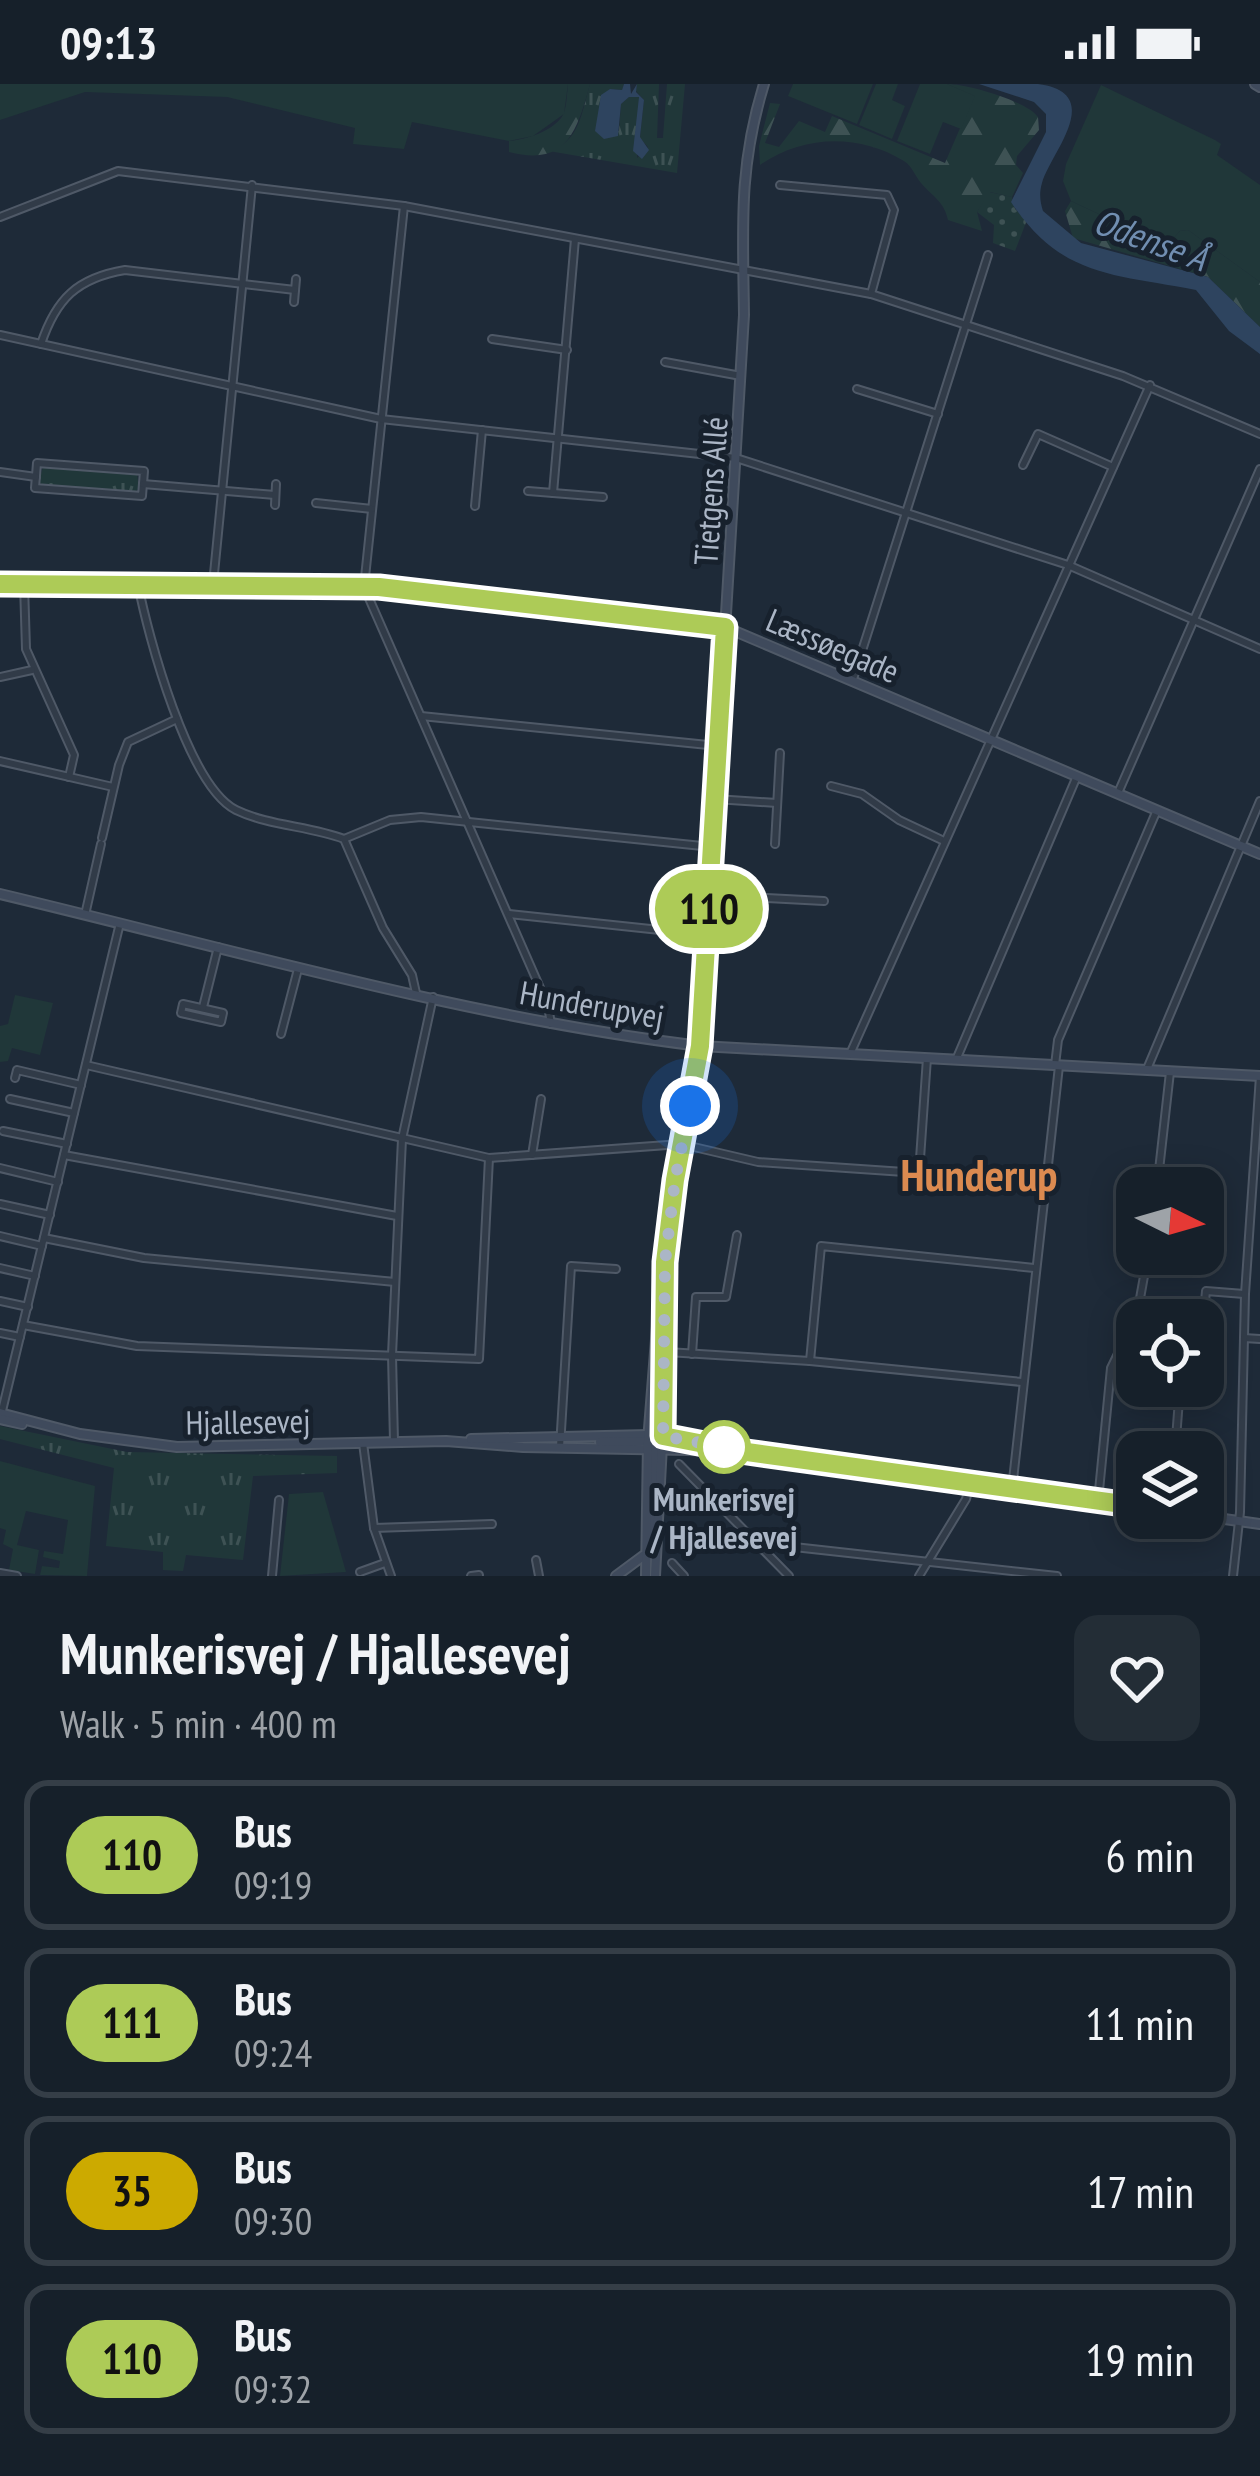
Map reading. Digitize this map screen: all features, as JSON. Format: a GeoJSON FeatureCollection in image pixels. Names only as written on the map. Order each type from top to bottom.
{"type":"FeatureCollection","features":[{"type":"Feature","properties":{"kind":"street","name":"Tietgens Allé"},"geometry":{"type":"LineString","coordinates":[[665,1262],[700,1046],[741,376],[743,168],[764,84]]}},
{"type":"Feature","properties":{"kind":"street"},"geometry":{"type":"LineString","coordinates":[[0,217],[118,171],[404,206],[871,294],[1150,386],[1260,434]]}},
{"type":"Feature","properties":{"kind":"street"},"geometry":{"type":"LineString","coordinates":[[213,584],[252,185]]}},
{"type":"Feature","properties":{"kind":"street"},"geometry":{"type":"LineString","coordinates":[[779,185],[887,195],[894,210],[871,294]]}},
{"type":"Feature","properties":{"kind":"street"},"geometry":{"type":"LineString","coordinates":[[404,206],[364,587],[509,914],[548,1006],[550,1024]]}},
{"type":"Feature","properties":{"kind":"street"},"geometry":{"type":"LineString","coordinates":[[553,493],[575,238]]}},
{"type":"Feature","properties":{"kind":"street"},"geometry":{"type":"LineString","coordinates":[[854,679],[988,255]]}},
{"type":"Feature","properties":{"kind":"street"},"geometry":{"type":"LineString","coordinates":[[41,344],[62,298],[77,284],[100,274],[124,270],[295,290]]}},
{"type":"Feature","properties":{"kind":"street"},"geometry":{"type":"LineString","coordinates":[[294,302],[296,279]]}},
{"type":"Feature","properties":{"kind":"street"},"geometry":{"type":"LineString","coordinates":[[0,334],[381,419],[736,458],[1068,565],[1260,649]]}},
{"type":"Feature","properties":{"kind":"street"},"geometry":{"type":"LineString","coordinates":[[492,339],[567,350]]}},
{"type":"Feature","properties":{"kind":"street"},"geometry":{"type":"LineString","coordinates":[[665,362],[741,376]]}},
{"type":"Feature","properties":{"kind":"street"},"geometry":{"type":"LineString","coordinates":[[850,1054],[1150,386]]}},
{"type":"Feature","properties":{"kind":"street"},"geometry":{"type":"LineString","coordinates":[[857,389],[938,414]]}},
{"type":"Feature","properties":{"kind":"street"},"geometry":{"type":"LineString","coordinates":[[475,506],[482,430]]}},
{"type":"Feature","properties":{"kind":"street"},"geometry":{"type":"LineString","coordinates":[[1023,465],[1038,434],[1113,467]]}},
{"type":"Feature","properties":{"kind":"street"},"geometry":{"type":"LineString","coordinates":[[37,463],[144,471],[142,496],[35,488],[36,477],[37,463]]}},
{"type":"Feature","properties":{"kind":"street"},"geometry":{"type":"LineString","coordinates":[[1118,794],[1260,469]]}},
{"type":"Feature","properties":{"kind":"street"},"geometry":{"type":"LineString","coordinates":[[0,472],[36,477]]}},
{"type":"Feature","properties":{"kind":"street"},"geometry":{"type":"LineString","coordinates":[[143,484],[275,495]]}},
{"type":"Feature","properties":{"kind":"street"},"geometry":{"type":"LineString","coordinates":[[274,505],[276,484]]}},
{"type":"Feature","properties":{"kind":"street"},"geometry":{"type":"LineString","coordinates":[[528,491],[603,497]]}},
{"type":"Feature","properties":{"kind":"street"},"geometry":{"type":"LineString","coordinates":[[316,503],[372,508]]}},
{"type":"Feature","properties":{"kind":"street","name":"Læssøegade"},"geometry":{"type":"LineString","coordinates":[[0,584],[364,587],[725,627],[1260,854]]}},
{"type":"Feature","properties":{"kind":"street"},"geometry":{"type":"LineString","coordinates":[[24,584],[24,627],[32,670],[74,755],[69,777]]}},
{"type":"Feature","properties":{"kind":"street"},"geometry":{"type":"LineString","coordinates":[[138,584],[177,718],[210,786],[244,813],[344,839],[405,817],[712,847]]}},
{"type":"Feature","properties":{"kind":"street"},"geometry":{"type":"LineString","coordinates":[[0,677],[32,670]]}},
{"type":"Feature","properties":{"kind":"street"},"geometry":{"type":"LineString","coordinates":[[421,716],[718,746]]}},
{"type":"Feature","properties":{"kind":"street"},"geometry":{"type":"LineString","coordinates":[[86,915],[128,742],[177,718]]}},
{"type":"Feature","properties":{"kind":"street"},"geometry":{"type":"LineString","coordinates":[[775,844],[781,753]]}},
{"type":"Feature","properties":{"kind":"street"},"geometry":{"type":"LineString","coordinates":[[0,760],[114,788]]}},
{"type":"Feature","properties":{"kind":"street"},"geometry":{"type":"LineString","coordinates":[[956,1060],[1077,776]]}},
{"type":"Feature","properties":{"kind":"street"},"geometry":{"type":"LineString","coordinates":[[832,786],[862,794],[898,820],[944,841]]}},
{"type":"Feature","properties":{"kind":"street"},"geometry":{"type":"LineString","coordinates":[[715,799],[778,803]]}},
{"type":"Feature","properties":{"kind":"street"},"geometry":{"type":"LineString","coordinates":[[1146,1069],[1260,801]]}},
{"type":"Feature","properties":{"kind":"street"},"geometry":{"type":"LineString","coordinates":[[1012,1489],[1058,1040],[1157,810]]}},
{"type":"Feature","properties":{"kind":"street"},"geometry":{"type":"LineString","coordinates":[[344,839],[382,928],[415,981],[416,993]]}},
{"type":"Feature","properties":{"kind":"street","name":"Hunderupvej"},"geometry":{"type":"LineString","coordinates":[[0,894],[550,1024],[700,1046],[1260,1076]]}},
{"type":"Feature","properties":{"kind":"street"},"geometry":{"type":"LineString","coordinates":[[710,895],[824,901]]}},
{"type":"Feature","properties":{"kind":"street"},"geometry":{"type":"LineString","coordinates":[[509,914],[707,934]]}},
{"type":"Feature","properties":{"kind":"street"},"geometry":{"type":"LineString","coordinates":[[1,1415],[120,923]]}},
{"type":"Feature","properties":{"kind":"street"},"geometry":{"type":"LineString","coordinates":[[202,1013],[218,947]]}},
{"type":"Feature","properties":{"kind":"street"},"geometry":{"type":"LineString","coordinates":[[281,1034],[298,965]]}},
{"type":"Feature","properties":{"kind":"street"},"geometry":{"type":"LineString","coordinates":[[394,1442],[392,1355],[402,1139],[433,997]]}},
{"type":"Feature","properties":{"kind":"street"},"geometry":{"type":"LineString","coordinates":[[86,1065],[489,1158],[681,1144],[758,1162],[919,1173],[927,1058]]}},
{"type":"Feature","properties":{"kind":"street"},"geometry":{"type":"LineString","coordinates":[[15,1078],[17,1070],[81,1084]]}},
{"type":"Feature","properties":{"kind":"street"},"geometry":{"type":"LineString","coordinates":[[1159,1167],[1170,1070]]}},
{"type":"Feature","properties":{"kind":"street"},"geometry":{"type":"LineString","coordinates":[[1233,1576],[1240,1521],[1245,1294],[1260,1076]]}},
{"type":"Feature","properties":{"kind":"street"},"geometry":{"type":"LineString","coordinates":[[10,1099],[74,1114]]}},
{"type":"Feature","properties":{"kind":"street"},"geometry":{"type":"LineString","coordinates":[[532,1155],[541,1100]]}},
{"type":"Feature","properties":{"kind":"street"},"geometry":{"type":"LineString","coordinates":[[3,1131],[67,1144]]}},
{"type":"Feature","properties":{"kind":"street"},"geometry":{"type":"LineString","coordinates":[[64,1155],[399,1216]]}},
{"type":"Feature","properties":{"kind":"street"},"geometry":{"type":"LineString","coordinates":[[23,1324],[136,1346],[479,1358],[489,1158]]}},
{"type":"Feature","properties":{"kind":"street"},"geometry":{"type":"LineString","coordinates":[[0,1168],[58,1182]]}},
{"type":"Feature","properties":{"kind":"street"},"geometry":{"type":"LineString","coordinates":[[0,1204],[50,1215]]}},
{"type":"Feature","properties":{"kind":"street"},"geometry":{"type":"LineString","coordinates":[[0,1235],[144,1258],[395,1282]]}},
{"type":"Feature","properties":{"kind":"street"},"geometry":{"type":"LineString","coordinates":[[692,1354],[696,1297],[726,1297],[737,1235]]}},
{"type":"Feature","properties":{"kind":"street"},"geometry":{"type":"LineString","coordinates":[[810,1360],[821,1246],[1034,1268]]}},
{"type":"Feature","properties":{"kind":"street"},"geometry":{"type":"LineString","coordinates":[[649,1575],[644,1555],[665,1262]]}},
{"type":"Feature","properties":{"kind":"street"},"geometry":{"type":"LineString","coordinates":[[649,1575],[657,1552],[655,1442],[667,1352],[665,1262]]}},
{"type":"Feature","properties":{"kind":"street"},"geometry":{"type":"LineString","coordinates":[[564,1447],[571,1266],[616,1269]]}},
{"type":"Feature","properties":{"kind":"street"},"geometry":{"type":"LineString","coordinates":[[0,1268],[35,1276]]}},
{"type":"Feature","properties":{"kind":"street"},"geometry":{"type":"LineString","coordinates":[[1098,1501],[1111,1368],[1137,1316],[1144,1275]]}},
{"type":"Feature","properties":{"kind":"street"},"geometry":{"type":"LineString","coordinates":[[1205,1299],[1206,1291],[1245,1294]]}},
{"type":"Feature","properties":{"kind":"street"},"geometry":{"type":"LineString","coordinates":[[0,1300],[28,1307]]}},
{"type":"Feature","properties":{"kind":"street"},"geometry":{"type":"LineString","coordinates":[[0,1333],[20,1337]]}},
{"type":"Feature","properties":{"kind":"street"},"geometry":{"type":"LineString","coordinates":[[1244,1338],[1260,1339]]}},
{"type":"Feature","properties":{"kind":"street"},"geometry":{"type":"LineString","coordinates":[[667,1352],[810,1360],[1023,1382]]}},
{"type":"Feature","properties":{"kind":"street"},"geometry":{"type":"LineString","coordinates":[[0,1366],[13,1370]]}},
{"type":"Feature","properties":{"kind":"street","name":"Hjallesevej"},"geometry":{"type":"LineString","coordinates":[[1,1415],[127,1443],[176,1447],[561,1435],[740,1451]]}},
{"type":"Feature","properties":{"kind":"street","name":"Hjallesevej"},"geometry":{"type":"LineString","coordinates":[[446,1441],[564,1447],[655,1442],[1116,1503]]}},
{"type":"Feature","properties":{"kind":"street"},"geometry":{"type":"LineString","coordinates":[[363,1443],[374,1528],[391,1576]]}},
{"type":"Feature","properties":{"kind":"street"},"geometry":{"type":"LineString","coordinates":[[679,1464],[789,1576]]}},
{"type":"Feature","properties":{"kind":"street"},"geometry":{"type":"LineString","coordinates":[[919,1576],[966,1499],[970,1484]]}},
{"type":"Feature","properties":{"kind":"street"},"geometry":{"type":"LineString","coordinates":[[272,1576],[279,1500]]}},
{"type":"Feature","properties":{"kind":"street"},"geometry":{"type":"LineString","coordinates":[[1224,1519],[1260,1524]]}},
{"type":"Feature","properties":{"kind":"street"},"geometry":{"type":"LineString","coordinates":[[374,1528],[491,1524]]}},
{"type":"Feature","properties":{"kind":"street"},"geometry":{"type":"LineString","coordinates":[[763,1550],[776,1545],[1058,1576]]}},
{"type":"Feature","properties":{"kind":"street"},"geometry":{"type":"LineString","coordinates":[[618,1576],[644,1555]]}},
{"type":"Feature","properties":{"kind":"street"},"geometry":{"type":"LineString","coordinates":[[536,1560],[539,1576]]}},
{"type":"Feature","properties":{"kind":"street"},"geometry":{"type":"LineString","coordinates":[[360,1572],[385,1563]]}},
{"type":"Feature","properties":{"kind":"street"},"geometry":{"type":"LineString","coordinates":[[671,1563],[684,1576]]}},
{"type":"Feature","properties":{"kind":"street"},"geometry":{"type":"LineString","coordinates":[[618,1576],[634,1571],[649,1575]]}},
{"type":"Feature","properties":{"kind":"street"},"geometry":{"type":"LineString","coordinates":[[0,1573],[17,1576]]}},
{"type":"Feature","properties":{"kind":"green space"},"geometry":{"type":"Polygon","coordinates":[[[0,84],[568,84],[564,114],[533,136],[509,141],[412,122],[404,149],[353,144],[355,128],[227,97],[85,92],[0,120],[0,84]]]}},
{"type":"Feature","properties":{"kind":"green space"},"geometry":{"type":"Polygon","coordinates":[[[568,84],[590,84],[566,141],[544,154],[509,152],[509,141],[539,134],[559,121],[568,84]]]}},
{"type":"Feature","properties":{"kind":"green space"},"geometry":{"type":"Polygon","coordinates":[[[590,84],[624,84],[622,90],[610,89],[597,123],[619,131],[621,104],[629,97],[639,97],[637,158],[648,147],[640,138],[644,100],[636,91],[637,84],[659,84],[657,138],[663,138],[667,84],[685,84],[677,173],[549,151],[573,134],[590,84]]]}},
{"type":"Feature","properties":{"kind":"green space"},"geometry":{"type":"Polygon","coordinates":[[[793,84],[873,84],[857,124],[788,96],[793,84]]]}},
{"type":"Feature","properties":{"kind":"green space"},"geometry":{"type":"Polygon","coordinates":[[[876,84],[898,84],[892,100],[905,106],[892,139],[859,125],[876,84]]]}},
{"type":"Feature","properties":{"kind":"green space"},"geometry":{"type":"Polygon","coordinates":[[[920,84],[947,84],[975,96],[961,129],[943,122],[930,154],[897,141],[920,84]]]}},
{"type":"Feature","properties":{"kind":"green space"},"geometry":{"type":"Polygon","coordinates":[[[947,84],[996,94],[1038,117],[1039,130],[1017,156],[1016,165],[1023,173],[1012,197],[990,192],[977,212],[982,231],[948,220],[941,204],[907,163],[868,146],[812,143],[760,165],[759,146],[770,103],[780,104],[765,143],[779,147],[799,121],[825,132],[832,116],[945,163],[974,96],[947,84]]]}},
{"type":"Feature","properties":{"kind":"green space"},"geometry":{"type":"Polygon","coordinates":[[[1101,85],[1215,140],[1221,144],[1217,155],[1260,185],[1260,282],[1188,230],[1180,231],[1167,246],[1071,201],[1063,181],[1066,164],[1101,85]]]}},
{"type":"Feature","properties":{"kind":"green space"},"geometry":{"type":"Polygon","coordinates":[[[989,192],[1012,197],[1015,209],[1027,220],[1015,251],[993,243],[994,225],[977,212],[989,192]]]}},
{"type":"Feature","properties":{"kind":"green space"},"geometry":{"type":"Polygon","coordinates":[[[1071,201],[1167,246],[1180,231],[1188,230],[1260,282],[1260,327],[1208,277],[1073,238],[1065,211],[1071,201]]]}},
{"type":"Feature","properties":{"kind":"green space"},"geometry":{"type":"Polygon","coordinates":[[[43,467],[137,474],[139,488],[135,492],[44,486],[39,482],[43,467]]]}},
{"type":"Feature","properties":{"kind":"green space"},"geometry":{"type":"Polygon","coordinates":[[[15,995],[53,1003],[40,1055],[12,1048],[8,1061],[0,1062],[0,1026],[8,1024],[15,995]]]}},
{"type":"Feature","properties":{"kind":"green space"},"geometry":{"type":"Polygon","coordinates":[[[0,1426],[127,1452],[337,1456],[337,1473],[253,1476],[243,1560],[186,1555],[183,1571],[163,1570],[163,1552],[106,1546],[114,1468],[0,1439],[0,1426]]]}},
{"type":"Feature","properties":{"kind":"green space"},"geometry":{"type":"Polygon","coordinates":[[[0,1461],[95,1486],[87,1576],[40,1575],[42,1566],[59,1568],[60,1561],[43,1557],[44,1551],[63,1554],[68,1520],[26,1511],[17,1545],[39,1550],[35,1574],[9,1570],[13,1549],[3,1544],[6,1530],[0,1528],[0,1461]]]}},
{"type":"Feature","properties":{"kind":"green space"},"geometry":{"type":"Polygon","coordinates":[[[323,1492],[346,1572],[280,1576],[289,1494],[323,1492]]]}},
{"type":"Feature","properties":{"kind":"water"},"geometry":{"type":"Polygon","coordinates":[[[630,84],[631,94],[637,84],[636,92],[644,100],[640,137],[649,150],[642,159],[633,151],[639,97],[629,97],[621,104],[618,136],[604,139],[595,131],[601,95],[610,89],[622,90],[630,84]]]}},
{"type":"Feature","properties":{"kind":"water","name":"Odense Å"},"geometry":{"type":"Polygon","coordinates":[[[979,84],[1038,84],[1059,90],[1069,99],[1069,126],[1041,187],[1043,211],[1081,243],[1208,277],[1260,327],[1260,354],[1229,331],[1196,290],[1092,268],[1050,246],[1030,227],[1011,202],[1046,132],[1046,114],[1034,102],[979,84]]]}},
{"type":"Feature","properties":{"kind":"bus line","name":"110"},"geometry":{"type":"LineString","coordinates":[[0,584],[379,587],[725,627],[700,1046],[665,1262],[663,1436],[1116,1503]]}},
{"type":"Feature","properties":{"kind":"place","name":"Munkerisvej / Hjallesevej"},"geometry":{"type":"Point","coordinates":[724,1447]}},
{"type":"Feature","properties":{"kind":"district","name":"Hunderup"},"geometry":{"type":"Point","coordinates":[979,1174]}},
{"type":"Feature","properties":{"kind":"route"},"geometry":{"type":"LineString","coordinates":[[690,1106],[665,1262],[663,1436],[724,1447]]}}]}
